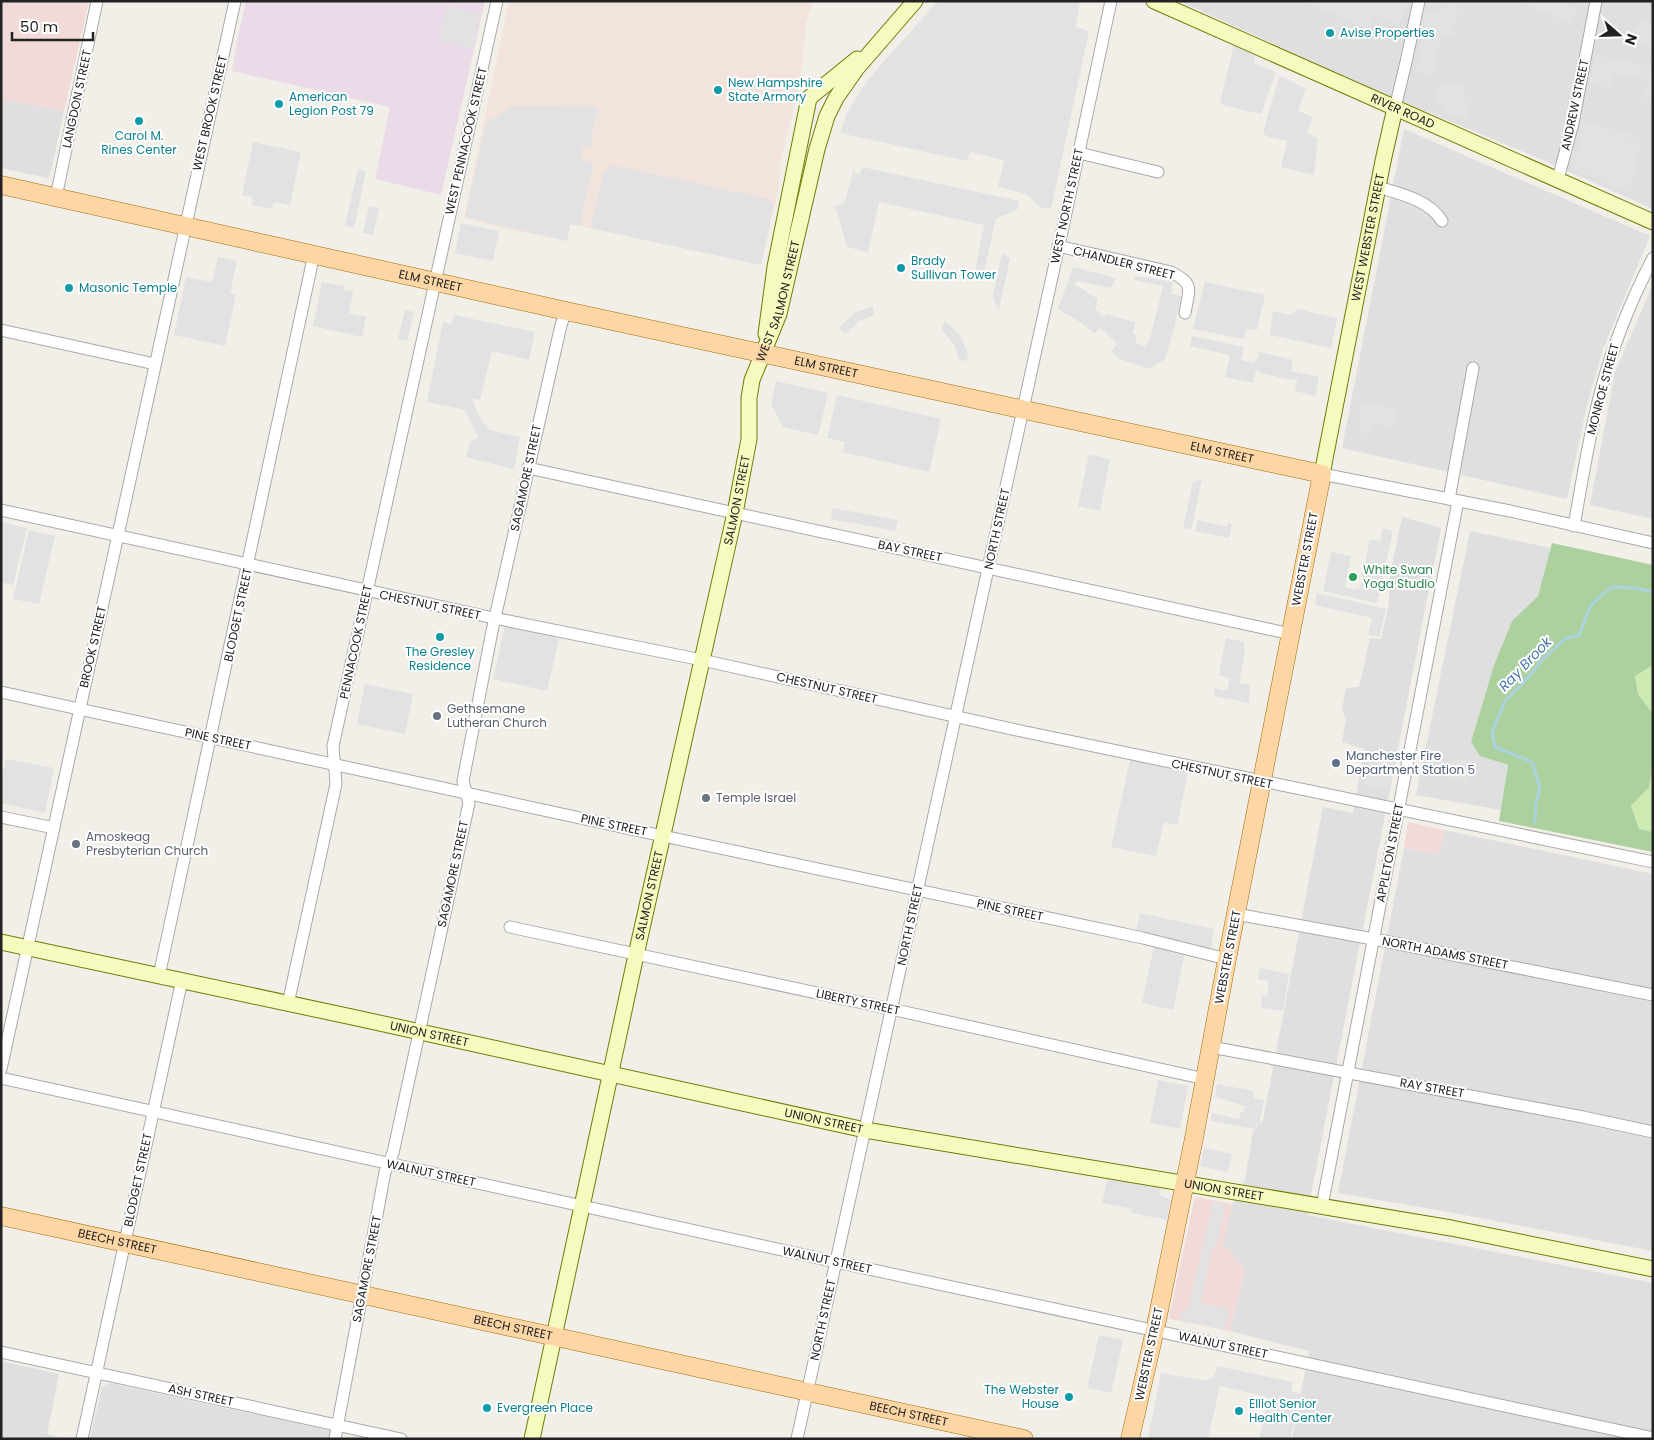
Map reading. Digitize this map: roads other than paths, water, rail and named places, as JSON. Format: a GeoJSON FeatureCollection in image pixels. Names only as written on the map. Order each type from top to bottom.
{"type":"FeatureCollection","features":[{"type":"Feature","properties":{"kind":"main road","name":"ELM STREET"},"geometry":{"type":"LineString","coordinates":[[1,184],[566,311],[1322,474]]}},
{"type":"Feature","properties":{"kind":"main road","name":"WEBSTER STREET"},"geometry":{"type":"LineString","coordinates":[[1130,1439],[1185,1183],[1322,474]]}},
{"type":"Feature","properties":{"kind":"main road","name":"BEECH STREET"},"geometry":{"type":"LineString","coordinates":[[1,1216],[1024,1439]]}},
{"type":"Feature","properties":{"kind":"street","name":"LANGDON STREET"},"geometry":{"type":"LineString","coordinates":[[56,197],[98,1]]}},
{"type":"Feature","properties":{"kind":"street","name":"WEST BROOK STREET"},"geometry":{"type":"LineString","coordinates":[[184,225],[235,1]]}},
{"type":"Feature","properties":{"kind":"street","name":"WEST PENNACOOK STREET"},"geometry":{"type":"LineString","coordinates":[[436,281],[446,226],[497,1]]}},
{"type":"Feature","properties":{"kind":"street","name":"WEST SALMON STREET"},"geometry":{"type":"LineString","coordinates":[[763,353],[779,314],[824,124],[845,84],[915,1]]}},
{"type":"Feature","properties":{"kind":"street","name":"WEST NORTH STREET"},"geometry":{"type":"LineString","coordinates":[[1022,410],[1110,1]]}},
{"type":"Feature","properties":{"kind":"street","name":"RIVER ROAD"},"geometry":{"type":"LineString","coordinates":[[1154,1],[1653,222]]}},
{"type":"Feature","properties":{"kind":"street","name":"WEST WEBSTER STREET"},"geometry":{"type":"LineString","coordinates":[[1322,474],[1378,187],[1418,1]]}},
{"type":"Feature","properties":{"kind":"street","name":"ANDREW STREET"},"geometry":{"type":"LineString","coordinates":[[1558,179],[1573,123],[1596,1]]}},
{"type":"Feature","properties":{"kind":"street","name":"WEST SALMON STREET"},"geometry":{"type":"LineString","coordinates":[[763,353],[775,267],[809,98],[884,36]]}},
{"type":"Feature","properties":{"kind":"street"},"geometry":{"type":"LineString","coordinates":[[1078,153],[1158,172]]}},
{"type":"Feature","properties":{"kind":"street"},"geometry":{"type":"LineString","coordinates":[[1378,187],[1394,191],[1430,207],[1438,214],[1442,221]]}},
{"type":"Feature","properties":{"kind":"street","name":"BROOK STREET"},"geometry":{"type":"LineString","coordinates":[[1,1068],[184,225]]}},
{"type":"Feature","properties":{"kind":"street","name":"CHANDLER STREET"},"geometry":{"type":"LineString","coordinates":[[1058,246],[1171,272],[1187,281],[1189,286],[1185,312]]}},
{"type":"Feature","properties":{"kind":"street","name":"BLODGET STREET"},"geometry":{"type":"LineString","coordinates":[[159,976],[314,254]]}},
{"type":"Feature","properties":{"kind":"street","name":"MONROE STREET"},"geometry":{"type":"LineString","coordinates":[[1574,526],[1601,390],[1618,335],[1653,258]]}},
{"type":"Feature","properties":{"kind":"street","name":"PENNACOOK STREET"},"geometry":{"type":"LineString","coordinates":[[288,1004],[336,784],[332,746],[436,281]]}},
{"type":"Feature","properties":{"kind":"street","name":"SAGAMORE STREET"},"geometry":{"type":"LineString","coordinates":[[335,1439],[385,1172],[393,1153],[469,803],[463,781],[495,618],[561,325],[566,311]]}},
{"type":"Feature","properties":{"kind":"street"},"geometry":{"type":"LineString","coordinates":[[1,330],[155,364]]}},
{"type":"Feature","properties":{"kind":"street","name":"SALMON STREET"},"geometry":{"type":"LineString","coordinates":[[532,1439],[610,1074],[734,513],[749,439],[750,389],[763,353]]}},
{"type":"Feature","properties":{"kind":"street","name":"APPLETON STREET"},"geometry":{"type":"LineString","coordinates":[[1322,1206],[1450,533],[1453,500],[1473,368]]}},
{"type":"Feature","properties":{"kind":"street","name":"NORTH STREET"},"geometry":{"type":"LineString","coordinates":[[797,1439],[1022,410]]}},
{"type":"Feature","properties":{"kind":"street","name":"BAY STREET"},"geometry":{"type":"LineString","coordinates":[[528,468],[1291,634]]}},
{"type":"Feature","properties":{"kind":"street","name":"ELM STREET"},"geometry":{"type":"LineString","coordinates":[[1322,474],[1510,511],[1653,543]]}},
{"type":"Feature","properties":{"kind":"street","name":"CHESTNUT STREET"},"geometry":{"type":"LineString","coordinates":[[1,510],[367,591],[702,660],[955,717],[1653,862]]}},
{"type":"Feature","properties":{"kind":"street","name":"PINE STREET"},"geometry":{"type":"LineString","coordinates":[[1,692],[662,836],[1163,942],[1227,958]]}},
{"type":"Feature","properties":{"kind":"street"},"geometry":{"type":"LineString","coordinates":[[1,817],[54,828]]}},
{"type":"Feature","properties":{"kind":"street","name":"NORTH ADAMS STREET"},"geometry":{"type":"LineString","coordinates":[[1236,914],[1374,939],[1653,995]]}},
{"type":"Feature","properties":{"kind":"street","name":"LIBERTY STREET"},"geometry":{"type":"LineString","coordinates":[[510,927],[1205,1079]]}},
{"type":"Feature","properties":{"kind":"street","name":"UNION STREET"},"geometry":{"type":"LineString","coordinates":[[1,942],[865,1130],[1451,1228],[1653,1269]]}},
{"type":"Feature","properties":{"kind":"street","name":"BLODGET STREET"},"geometry":{"type":"LineString","coordinates":[[82,1439],[182,980]]}},
{"type":"Feature","properties":{"kind":"street","name":"RAY STREET"},"geometry":{"type":"LineString","coordinates":[[1211,1047],[1573,1115],[1653,1132]]}},
{"type":"Feature","properties":{"kind":"street","name":"WALNUT STREET"},"geometry":{"type":"LineString","coordinates":[[1,1078],[836,1262],[1653,1438]]}},
{"type":"Feature","properties":{"kind":"street","name":"ASH STREET"},"geometry":{"type":"LineString","coordinates":[[1,1352],[402,1439]]}},
{"type":"Feature","properties":{"kind":"waterway","name":"Ray Brook"},"geometry":{"type":"LineString","coordinates":[[1535,822],[1536,802],[1540,788],[1532,762],[1495,747],[1492,732],[1505,701],[1544,658],[1566,638],[1579,635],[1591,605],[1611,587],[1634,588],[1653,592]]}},
{"type":"Feature","properties":{"kind":"place","name":"Avise Properties"},"geometry":{"type":"Point","coordinates":[1330,33]}},
{"type":"Feature","properties":{"kind":"place","name":"New Hampshire State Armory"},"geometry":{"type":"Point","coordinates":[718,90]}},
{"type":"Feature","properties":{"kind":"place","name":"American Legion Post 79"},"geometry":{"type":"Point","coordinates":[279,104]}},
{"type":"Feature","properties":{"kind":"place","name":"Carol M. Rines Center"},"geometry":{"type":"Point","coordinates":[139,121]}},
{"type":"Feature","properties":{"kind":"place","name":"Brady Sullivan Tower"},"geometry":{"type":"Point","coordinates":[901,268]}},
{"type":"Feature","properties":{"kind":"place","name":"Masonic Temple"},"geometry":{"type":"Point","coordinates":[69,288]}},
{"type":"Feature","properties":{"kind":"place","name":"White Swan Yoga Studio"},"geometry":{"type":"Point","coordinates":[1353,577]}},
{"type":"Feature","properties":{"kind":"place","name":"The Gresley Residence"},"geometry":{"type":"Point","coordinates":[440,637]}},
{"type":"Feature","properties":{"kind":"place","name":"Gethsemane Lutheran Church"},"geometry":{"type":"Point","coordinates":[437,716]}},
{"type":"Feature","properties":{"kind":"place","name":"Manchester Fire Department Station 5"},"geometry":{"type":"Point","coordinates":[1336,763]}},
{"type":"Feature","properties":{"kind":"place","name":"Temple Israel"},"geometry":{"type":"Point","coordinates":[706,798]}},
{"type":"Feature","properties":{"kind":"place","name":"Amoskeag Presbyterian Church"},"geometry":{"type":"Point","coordinates":[76,844]}},
{"type":"Feature","properties":{"kind":"place","name":"The Webster House"},"geometry":{"type":"Point","coordinates":[1069,1397]}},
{"type":"Feature","properties":{"kind":"place","name":"Evergreen Place"},"geometry":{"type":"Point","coordinates":[487,1408]}},
{"type":"Feature","properties":{"kind":"place","name":"Elliot Senior Health Center"},"geometry":{"type":"Point","coordinates":[1239,1411]}}]}
